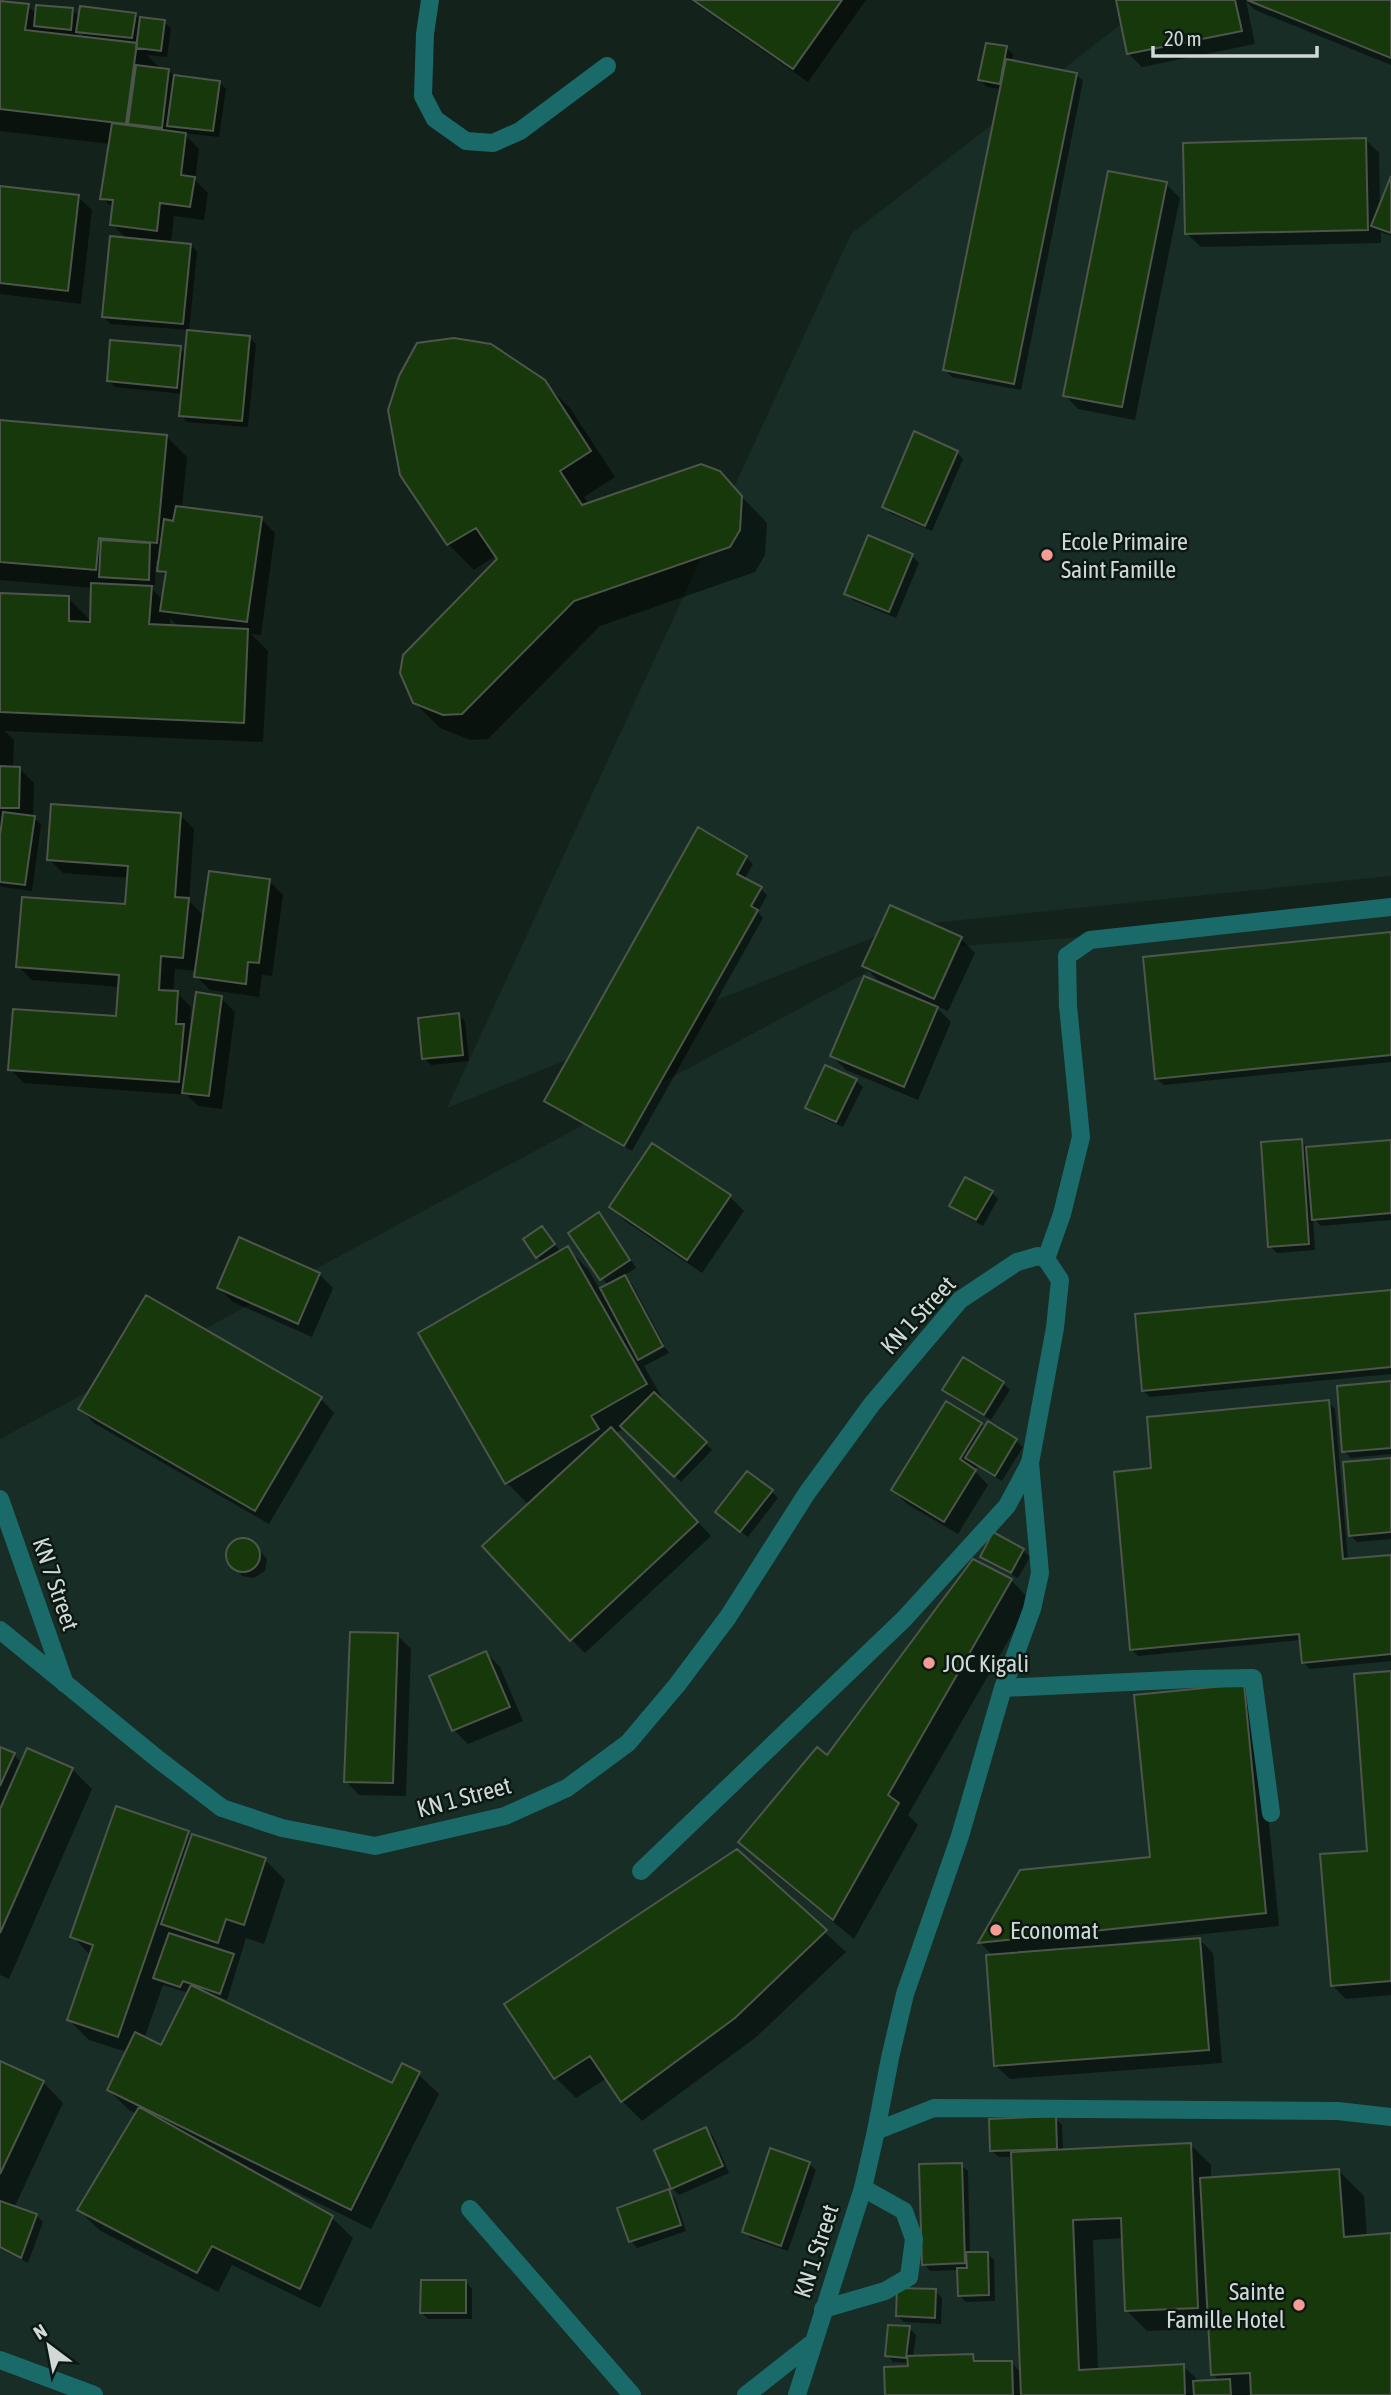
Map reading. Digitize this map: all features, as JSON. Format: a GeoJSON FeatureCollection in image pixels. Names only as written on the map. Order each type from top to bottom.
{"type":"FeatureCollection","features":[{"type":"Feature","properties":{"kind":"street"},"geometry":{"type":"LineString","coordinates":[[430,0],[425,34],[423,96],[435,119],[466,141],[493,143],[520,131],[607,66]]}},
{"type":"Feature","properties":{"kind":"street"},"geometry":{"type":"LineString","coordinates":[[1046,1259],[1062,1214],[1081,1137],[1068,1006],[1067,956],[1090,940],[1391,906]]}},
{"type":"Feature","properties":{"kind":"street","name":"KN 1 Street"},"geometry":{"type":"LineString","coordinates":[[0,1630],[65,1685],[222,1808],[282,1828],[375,1846],[505,1816],[567,1788],[628,1743],[677,1685],[728,1617],[807,1493],[872,1404],[919,1346],[960,1300],[986,1282],[1017,1262],[1038,1256],[1046,1259],[1060,1280],[1055,1328],[1030,1463],[1040,1573],[1032,1609],[1003,1688],[960,1836],[905,1994],[863,2188],[811,2344],[797,2395]]}},
{"type":"Feature","properties":{"kind":"street"},"geometry":{"type":"LineString","coordinates":[[641,1871],[904,1619],[1007,1506],[1030,1463]]}},
{"type":"Feature","properties":{"kind":"street","name":"KN 7 Street"},"geometry":{"type":"LineString","coordinates":[[0,1499],[65,1685]]}},
{"type":"Feature","properties":{"kind":"street"},"geometry":{"type":"LineString","coordinates":[[1003,1688],[1253,1678],[1271,1813]]}},
{"type":"Feature","properties":{"kind":"street"},"geometry":{"type":"LineString","coordinates":[[876,2132],[934,2108],[1338,2111],[1391,2117]]}},
{"type":"Feature","properties":{"kind":"street"},"geometry":{"type":"LineString","coordinates":[[823,2309],[886,2291],[909,2277],[914,2239],[904,2211],[863,2188]]}},
{"type":"Feature","properties":{"kind":"street"},"geometry":{"type":"LineString","coordinates":[[470,2209],[632,2395]]}},
{"type":"Feature","properties":{"kind":"street"},"geometry":{"type":"LineString","coordinates":[[746,2395],[811,2344]]}},
{"type":"Feature","properties":{"kind":"street"},"geometry":{"type":"LineString","coordinates":[[0,2360],[93,2395]]}},
{"type":"Feature","properties":{"kind":"shaded area","name":"Ecole Primaire Saint Famille"},"geometry":{"type":"Polygon","coordinates":[[[1152,0],[1322,0],[1391,50],[1391,876],[902,926],[447,1108],[851,234],[1152,0]]]}},
{"type":"Feature","properties":{"kind":"shaded area"},"geometry":{"type":"Polygon","coordinates":[[[1391,914],[1391,2395],[0,2395],[0,1439],[908,950],[1391,914]]]}},
{"type":"Feature","properties":{"kind":"building"},"geometry":{"type":"Polygon","coordinates":[[[693,0],[842,0],[793,69],[693,0]]]}},
{"type":"Feature","properties":{"kind":"building"},"geometry":{"type":"Polygon","coordinates":[[[1116,0],[1235,0],[1242,31],[1127,54],[1116,0]]]}},
{"type":"Feature","properties":{"kind":"building"},"geometry":{"type":"Polygon","coordinates":[[[1247,0],[1391,0],[1391,58],[1247,0]]]}},
{"type":"Feature","properties":{"kind":"building"},"geometry":{"type":"Polygon","coordinates":[[[0,1],[29,4],[25,30],[137,43],[126,124],[0,109],[0,1]]]}},
{"type":"Feature","properties":{"kind":"building"},"geometry":{"type":"Polygon","coordinates":[[[36,5],[73,8],[71,30],[34,26],[36,5]]]}},
{"type":"Feature","properties":{"kind":"building"},"geometry":{"type":"Polygon","coordinates":[[[80,6],[136,13],[132,38],[76,32],[80,6]]]}},
{"type":"Feature","properties":{"kind":"building"},"geometry":{"type":"Polygon","coordinates":[[[140,17],[165,20],[161,51],[136,48],[140,17]]]}},
{"type":"Feature","properties":{"kind":"building"},"geometry":{"type":"Polygon","coordinates":[[[986,43],[1007,46],[1000,84],[978,80],[986,43]]]}},
{"type":"Feature","properties":{"kind":"building"},"geometry":{"type":"Polygon","coordinates":[[[1006,59],[1077,73],[1014,384],[943,370],[1006,59]]]}},
{"type":"Feature","properties":{"kind":"building"},"geometry":{"type":"Polygon","coordinates":[[[136,65],[169,69],[162,128],[128,124],[136,65]]]}},
{"type":"Feature","properties":{"kind":"building"},"geometry":{"type":"Polygon","coordinates":[[[174,75],[220,81],[213,131],[167,126],[174,75]]]}},
{"type":"Feature","properties":{"kind":"building"},"geometry":{"type":"Polygon","coordinates":[[[112,123],[186,133],[181,175],[195,177],[190,207],[160,203],[157,231],[110,225],[113,200],[100,199],[112,123]]]}},
{"type":"Feature","properties":{"kind":"building"},"geometry":{"type":"Polygon","coordinates":[[[1366,138],[1368,230],[1185,234],[1183,143],[1366,138]]]}},
{"type":"Feature","properties":{"kind":"building"},"geometry":{"type":"Polygon","coordinates":[[[1108,171],[1167,182],[1122,407],[1063,396],[1108,171]]]}},
{"type":"Feature","properties":{"kind":"building"},"geometry":{"type":"Polygon","coordinates":[[[1391,176],[1391,233],[1371,226],[1391,176]]]}},
{"type":"Feature","properties":{"kind":"building"},"geometry":{"type":"Polygon","coordinates":[[[0,186],[79,195],[68,291],[0,283],[0,186]]]}},
{"type":"Feature","properties":{"kind":"building"},"geometry":{"type":"Polygon","coordinates":[[[110,236],[191,244],[183,324],[102,317],[110,236]]]}},
{"type":"Feature","properties":{"kind":"building"},"geometry":{"type":"Polygon","coordinates":[[[187,330],[250,336],[242,421],[179,416],[187,330]]]}},
{"type":"Feature","properties":{"kind":"building"},"geometry":{"type":"Polygon","coordinates":[[[454,338],[491,344],[545,380],[591,451],[560,471],[582,505],[701,464],[720,471],[742,496],[740,530],[730,547],[574,601],[462,714],[443,715],[413,703],[400,673],[403,655],[497,559],[476,528],[447,545],[400,475],[388,410],[399,376],[417,343],[454,338]]]}},
{"type":"Feature","properties":{"kind":"building"},"geometry":{"type":"Polygon","coordinates":[[[110,340],[181,346],[177,388],[107,381],[110,340]]]}},
{"type":"Feature","properties":{"kind":"building"},"geometry":{"type":"Polygon","coordinates":[[[0,420],[167,435],[157,543],[99,538],[96,570],[0,562],[0,420]]]}},
{"type":"Feature","properties":{"kind":"building"},"geometry":{"type":"Polygon","coordinates":[[[914,431],[958,451],[925,526],[882,507],[914,431]]]}},
{"type":"Feature","properties":{"kind":"building"},"geometry":{"type":"Polygon","coordinates":[[[176,506],[262,517],[247,622],[160,611],[166,572],[157,571],[164,519],[173,521],[176,506]]]}},
{"type":"Feature","properties":{"kind":"building"},"geometry":{"type":"Polygon","coordinates":[[[868,535],[913,554],[889,612],[844,594],[868,535]]]}},
{"type":"Feature","properties":{"kind":"building"},"geometry":{"type":"Polygon","coordinates":[[[101,540],[150,543],[149,580],[99,577],[101,540]]]}},
{"type":"Feature","properties":{"kind":"building"},"geometry":{"type":"Polygon","coordinates":[[[91,583],[152,586],[149,624],[248,629],[244,723],[0,712],[0,593],[69,596],[69,621],[90,622],[91,583]]]}},
{"type":"Feature","properties":{"kind":"building"},"geometry":{"type":"Polygon","coordinates":[[[0,766],[20,767],[19,808],[0,808],[0,766]]]}},
{"type":"Feature","properties":{"kind":"building"},"geometry":{"type":"Polygon","coordinates":[[[51,804],[181,813],[175,897],[189,898],[183,958],[161,956],[159,990],[178,991],[176,1024],[184,1024],[179,1082],[8,1070],[13,1009],[116,1016],[119,975],[16,967],[22,897],[125,904],[128,866],[47,860],[51,804]]]}},
{"type":"Feature","properties":{"kind":"building"},"geometry":{"type":"Polygon","coordinates":[[[3,812],[35,816],[25,885],[0,882],[3,812]]]}},
{"type":"Feature","properties":{"kind":"building"},"geometry":{"type":"Polygon","coordinates":[[[698,827],[747,856],[737,874],[762,887],[751,906],[758,910],[624,1146],[544,1101],[698,827]]]}},
{"type":"Feature","properties":{"kind":"building"},"geometry":{"type":"Polygon","coordinates":[[[209,871],[270,879],[259,963],[248,962],[246,984],[194,977],[209,871]]]}},
{"type":"Feature","properties":{"kind":"building"},"geometry":{"type":"Polygon","coordinates":[[[890,905],[962,937],[934,999],[862,966],[890,905]]]}},
{"type":"Feature","properties":{"kind":"building"},"geometry":{"type":"Polygon","coordinates":[[[1391,932],[1391,1055],[1155,1079],[1143,957],[1391,932]]]}},
{"type":"Feature","properties":{"kind":"building"},"geometry":{"type":"Polygon","coordinates":[[[864,976],[938,1007],[904,1087],[830,1056],[864,976]]]}},
{"type":"Feature","properties":{"kind":"building"},"geometry":{"type":"Polygon","coordinates":[[[196,992],[222,996],[209,1096],[182,1093],[196,992]]]}},
{"type":"Feature","properties":{"kind":"building"},"geometry":{"type":"Polygon","coordinates":[[[459,1013],[463,1055],[422,1059],[418,1018],[459,1013]]]}},
{"type":"Feature","properties":{"kind":"building"},"geometry":{"type":"Polygon","coordinates":[[[825,1065],[857,1079],[836,1122],[805,1108],[825,1065]]]}},
{"type":"Feature","properties":{"kind":"building"},"geometry":{"type":"Polygon","coordinates":[[[1302,1139],[1309,1244],[1268,1247],[1261,1142],[1302,1139]]]}},
{"type":"Feature","properties":{"kind":"building"},"geometry":{"type":"Polygon","coordinates":[[[1391,1140],[1391,1213],[1312,1220],[1306,1147],[1391,1140]]]}},
{"type":"Feature","properties":{"kind":"building"},"geometry":{"type":"Polygon","coordinates":[[[652,1143],[731,1195],[687,1260],[609,1207],[652,1143]]]}},
{"type":"Feature","properties":{"kind":"building"},"geometry":{"type":"Polygon","coordinates":[[[965,1177],[993,1191],[976,1220],[949,1206],[965,1177]]]}},
{"type":"Feature","properties":{"kind":"building"},"geometry":{"type":"Polygon","coordinates":[[[599,1212],[630,1260],[600,1280],[568,1233],[599,1212]]]}},
{"type":"Feature","properties":{"kind":"building"},"geometry":{"type":"Polygon","coordinates":[[[542,1226],[555,1244],[536,1258],[523,1239],[542,1226]]]}},
{"type":"Feature","properties":{"kind":"building"},"geometry":{"type":"Polygon","coordinates":[[[239,1237],[320,1273],[298,1324],[217,1288],[239,1237]]]}},
{"type":"Feature","properties":{"kind":"building"},"geometry":{"type":"Polygon","coordinates":[[[568,1246],[647,1384],[591,1416],[599,1429],[505,1484],[418,1333],[568,1246]]]}},
{"type":"Feature","properties":{"kind":"building"},"geometry":{"type":"Polygon","coordinates":[[[625,1275],[663,1346],[638,1360],[600,1288],[625,1275]]]}},
{"type":"Feature","properties":{"kind":"building"},"geometry":{"type":"Polygon","coordinates":[[[1391,1290],[1391,1367],[1142,1391],[1135,1314],[1391,1290]]]}},
{"type":"Feature","properties":{"kind":"building"},"geometry":{"type":"Polygon","coordinates":[[[146,1295],[322,1397],[255,1511],[78,1409],[146,1295]]]}},
{"type":"Feature","properties":{"kind":"building"},"geometry":{"type":"Polygon","coordinates":[[[963,1357],[1004,1382],[984,1415],[942,1390],[963,1357]]]}},
{"type":"Feature","properties":{"kind":"building"},"geometry":{"type":"Polygon","coordinates":[[[1391,1381],[1391,1448],[1342,1452],[1337,1386],[1391,1381]]]}},
{"type":"Feature","properties":{"kind":"building"},"geometry":{"type":"Polygon","coordinates":[[[654,1392],[707,1442],[674,1477],[620,1426],[654,1392]]]}},
{"type":"Feature","properties":{"kind":"building"},"geometry":{"type":"Polygon","coordinates":[[[1329,1400],[1343,1559],[1391,1555],[1391,1654],[1302,1663],[1299,1634],[1130,1650],[1114,1472],[1151,1468],[1147,1417],[1329,1400]]]}},
{"type":"Feature","properties":{"kind":"building"},"geometry":{"type":"Polygon","coordinates":[[[946,1401],[982,1423],[960,1459],[976,1470],[944,1522],[891,1490],[946,1401]]]}},
{"type":"Feature","properties":{"kind":"building"},"geometry":{"type":"Polygon","coordinates":[[[988,1421],[1017,1439],[995,1476],[965,1458],[988,1421]]]}},
{"type":"Feature","properties":{"kind":"building"},"geometry":{"type":"Polygon","coordinates":[[[611,1427],[698,1522],[570,1641],[482,1546],[611,1427]]]}},
{"type":"Feature","properties":{"kind":"building"},"geometry":{"type":"Polygon","coordinates":[[[1391,1458],[1391,1532],[1349,1536],[1343,1462],[1391,1458]]]}},
{"type":"Feature","properties":{"kind":"building"},"geometry":{"type":"Polygon","coordinates":[[[747,1471],[773,1490],[740,1532],[715,1512],[747,1471]]]}},
{"type":"Feature","properties":{"kind":"building"},"geometry":{"type":"Polygon","coordinates":[[[993,1532],[1024,1549],[1011,1573],[980,1557],[993,1532]]]}},
{"type":"Feature","properties":{"kind":"building"},"geometry":{"type":"Polygon","coordinates":[[[243,1538],[255,1543],[260,1555],[255,1567],[243,1572],[231,1567],[226,1555],[231,1543],[243,1538]]]}},
{"type":"Feature","properties":{"kind":"building","name":"JOC Kigali"},"geometry":{"type":"Polygon","coordinates":[[[973,1559],[1012,1579],[888,1795],[899,1803],[833,1920],[738,1842],[817,1747],[827,1755],[973,1559]]]}},
{"type":"Feature","properties":{"kind":"building"},"geometry":{"type":"Polygon","coordinates":[[[350,1632],[398,1633],[393,1783],[344,1782],[350,1632]]]}},
{"type":"Feature","properties":{"kind":"building"},"geometry":{"type":"Polygon","coordinates":[[[486,1651],[510,1707],[452,1731],[429,1676],[486,1651]]]}},
{"type":"Feature","properties":{"kind":"building"},"geometry":{"type":"Polygon","coordinates":[[[1391,1671],[1391,1981],[1331,1986],[1320,1854],[1367,1851],[1354,1674],[1391,1671]]]}},
{"type":"Feature","properties":{"kind":"building"},"geometry":{"type":"Polygon","coordinates":[[[1244,1684],[1266,1913],[978,1943],[1020,1870],[1150,1857],[1134,1695],[1244,1684]]]}},
{"type":"Feature","properties":{"kind":"building"},"geometry":{"type":"Polygon","coordinates":[[[0,1747],[15,1753],[0,1786],[0,1747]]]}},
{"type":"Feature","properties":{"kind":"building"},"geometry":{"type":"Polygon","coordinates":[[[27,1748],[73,1768],[0,1933],[0,1809],[27,1748]]]}},
{"type":"Feature","properties":{"kind":"building"},"geometry":{"type":"Polygon","coordinates":[[[116,1806],[189,1831],[118,2037],[67,2020],[93,1945],[70,1937],[116,1806]]]}},
{"type":"Feature","properties":{"kind":"building"},"geometry":{"type":"Polygon","coordinates":[[[192,1834],[266,1858],[244,1925],[226,1919],[218,1943],[161,1924],[192,1834]]]}},
{"type":"Feature","properties":{"kind":"building"},"geometry":{"type":"Polygon","coordinates":[[[737,1849],[827,1930],[735,2018],[621,2102],[590,2056],[554,2079],[504,2004],[737,1849]]]}},
{"type":"Feature","properties":{"kind":"building"},"geometry":{"type":"Polygon","coordinates":[[[169,1933],[234,1954],[220,1994],[183,1981],[180,1987],[153,1978],[169,1933]]]}},
{"type":"Feature","properties":{"kind":"building"},"geometry":{"type":"Polygon","coordinates":[[[1200,1938],[1209,2050],[994,2066],[986,1955],[1200,1938]]]}},
{"type":"Feature","properties":{"kind":"building"},"geometry":{"type":"Polygon","coordinates":[[[191,1985],[392,2083],[402,2063],[420,2072],[351,2210],[107,2090],[135,2032],[161,2045],[191,1985]]]}},
{"type":"Feature","properties":{"kind":"building"},"geometry":{"type":"Polygon","coordinates":[[[0,2061],[44,2081],[0,2174],[0,2061]]]}},
{"type":"Feature","properties":{"kind":"building"},"geometry":{"type":"Polygon","coordinates":[[[139,2107],[333,2216],[300,2289],[212,2246],[197,2273],[77,2210],[139,2107]]]}},
{"type":"Feature","properties":{"kind":"building"},"geometry":{"type":"Polygon","coordinates":[[[1056,2116],[1057,2149],[990,2151],[989,2119],[1056,2116]]]}},
{"type":"Feature","properties":{"kind":"building"},"geometry":{"type":"Polygon","coordinates":[[[706,2127],[723,2166],[671,2189],[654,2150],[706,2127]]]}},
{"type":"Feature","properties":{"kind":"building"},"geometry":{"type":"Polygon","coordinates":[[[1191,2143],[1198,2308],[1125,2311],[1121,2218],[1073,2220],[1079,2370],[1184,2364],[1185,2395],[1021,2395],[1011,2152],[1191,2143]]]}},
{"type":"Feature","properties":{"kind":"building"},"geometry":{"type":"Polygon","coordinates":[[[770,2148],[810,2162],[781,2246],[742,2232],[770,2148]]]}},
{"type":"Feature","properties":{"kind":"building"},"geometry":{"type":"Polygon","coordinates":[[[962,2163],[965,2263],[922,2265],[919,2164],[962,2163]]]}},
{"type":"Feature","properties":{"kind":"building","name":"Sainte Famille Hotel"},"geometry":{"type":"Polygon","coordinates":[[[1339,2169],[1344,2237],[1391,2233],[1391,2395],[1251,2395],[1250,2373],[1211,2375],[1200,2178],[1339,2169]]]}},
{"type":"Feature","properties":{"kind":"building"},"geometry":{"type":"Polygon","coordinates":[[[669,2189],[681,2225],[629,2242],[617,2208],[669,2189]]]}},
{"type":"Feature","properties":{"kind":"building"},"geometry":{"type":"Polygon","coordinates":[[[0,2201],[37,2214],[21,2258],[0,2247],[0,2201]]]}},
{"type":"Feature","properties":{"kind":"building"},"geometry":{"type":"Polygon","coordinates":[[[966,2252],[988,2252],[989,2295],[958,2296],[957,2268],[967,2268],[966,2252]]]}},
{"type":"Feature","properties":{"kind":"building"},"geometry":{"type":"Polygon","coordinates":[[[421,2280],[466,2280],[466,2313],[420,2313],[421,2280]]]}},
{"type":"Feature","properties":{"kind":"building"},"geometry":{"type":"Polygon","coordinates":[[[897,2288],[936,2289],[935,2318],[896,2316],[897,2288]]]}},
{"type":"Feature","properties":{"kind":"building"},"geometry":{"type":"Polygon","coordinates":[[[888,2325],[910,2326],[906,2358],[885,2356],[888,2325]]]}},
{"type":"Feature","properties":{"kind":"building"},"geometry":{"type":"Polygon","coordinates":[[[973,2354],[974,2361],[1012,2361],[1013,2395],[885,2395],[884,2367],[908,2366],[907,2356],[973,2354]]]}},
{"type":"Feature","properties":{"kind":"building"},"geometry":{"type":"Polygon","coordinates":[[[1230,2379],[1231,2395],[1194,2395],[1193,2381],[1230,2379]]]}},
{"type":"Feature","properties":{"kind":"place","name":"Ecole Primaire Saint Famille"},"geometry":{"type":"Point","coordinates":[1047,555]}},
{"type":"Feature","properties":{"kind":"place","name":"JOC Kigali"},"geometry":{"type":"Point","coordinates":[929,1663]}},
{"type":"Feature","properties":{"kind":"place","name":"Economat"},"geometry":{"type":"Point","coordinates":[996,1930]}},
{"type":"Feature","properties":{"kind":"place","name":"Sainte Famille Hotel"},"geometry":{"type":"Point","coordinates":[1299,2305]}}]}
